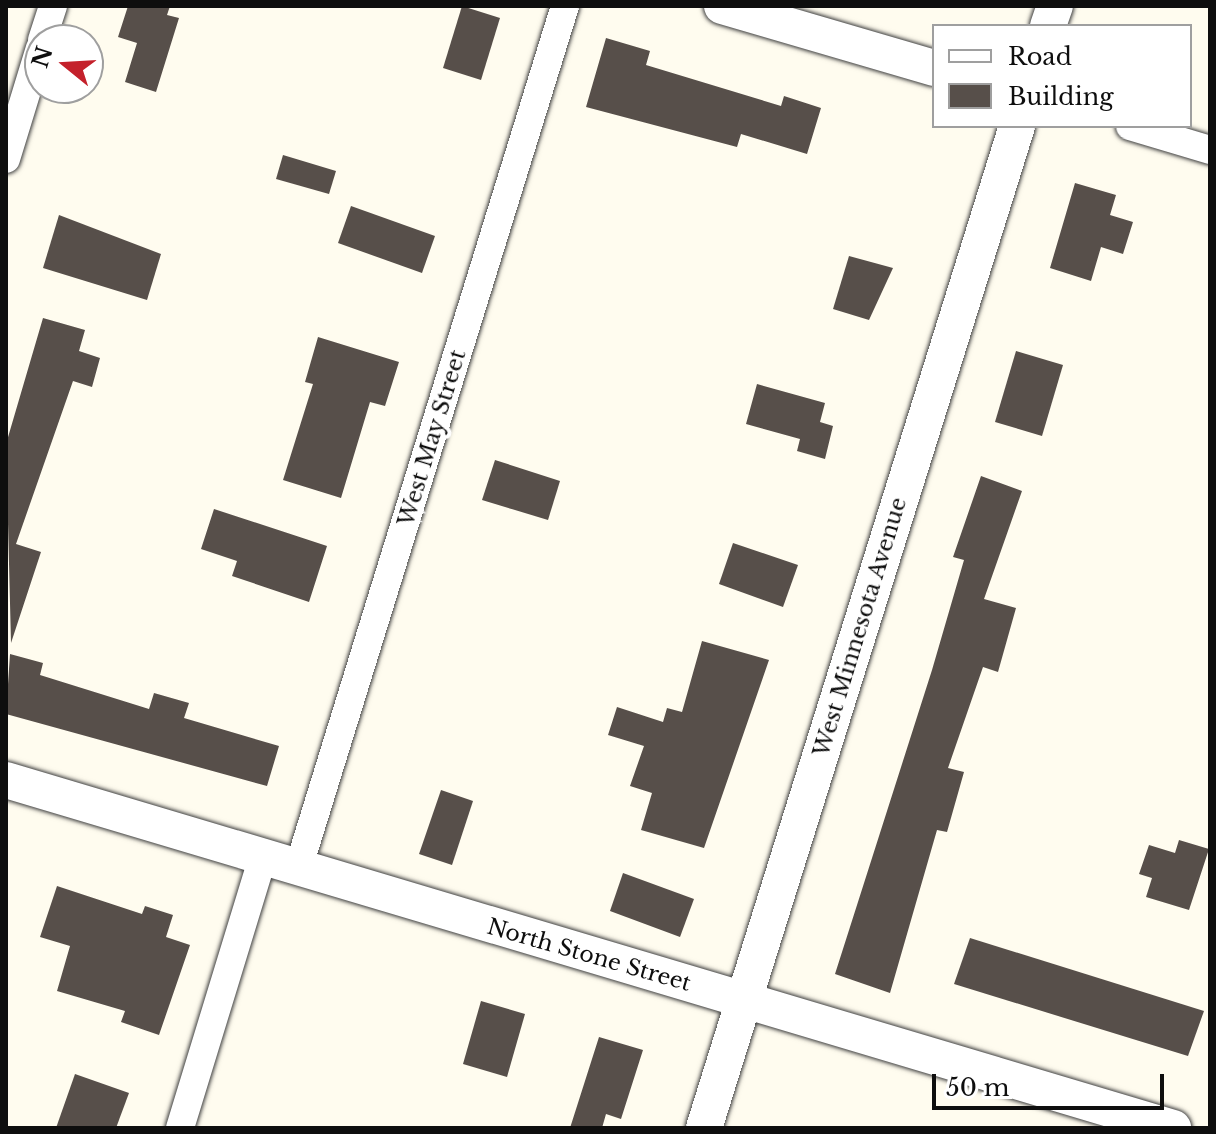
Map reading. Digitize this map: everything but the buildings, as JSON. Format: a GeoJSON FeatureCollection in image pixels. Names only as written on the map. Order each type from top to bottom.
{"type":"FeatureCollection","features":[{"type":"Feature","properties":{"kind":"street","name":"West May Street"},"geometry":{"type":"LineString","coordinates":[[298,869],[565,6]]}},
{"type":"Feature","properties":{"kind":"street"},"geometry":{"type":"LineString","coordinates":[[722,6],[932,67]]}},
{"type":"Feature","properties":{"kind":"street"},"geometry":{"type":"LineString","coordinates":[[6,159],[24,100]]}},
{"type":"Feature","properties":{"kind":"street","name":"West Minnesota Avenue"},"geometry":{"type":"LineString","coordinates":[[704,1128],[1016,128]]}},
{"type":"Feature","properties":{"kind":"street"},"geometry":{"type":"LineString","coordinates":[[1137,128],[1210,150]]}},
{"type":"Feature","properties":{"kind":"street","name":"North Stone Street"},"geometry":{"type":"LineString","coordinates":[[6,780],[262,860],[1173,1128]]}},
{"type":"Feature","properties":{"kind":"street"},"geometry":{"type":"LineString","coordinates":[[180,1128],[262,860]]}}]}
